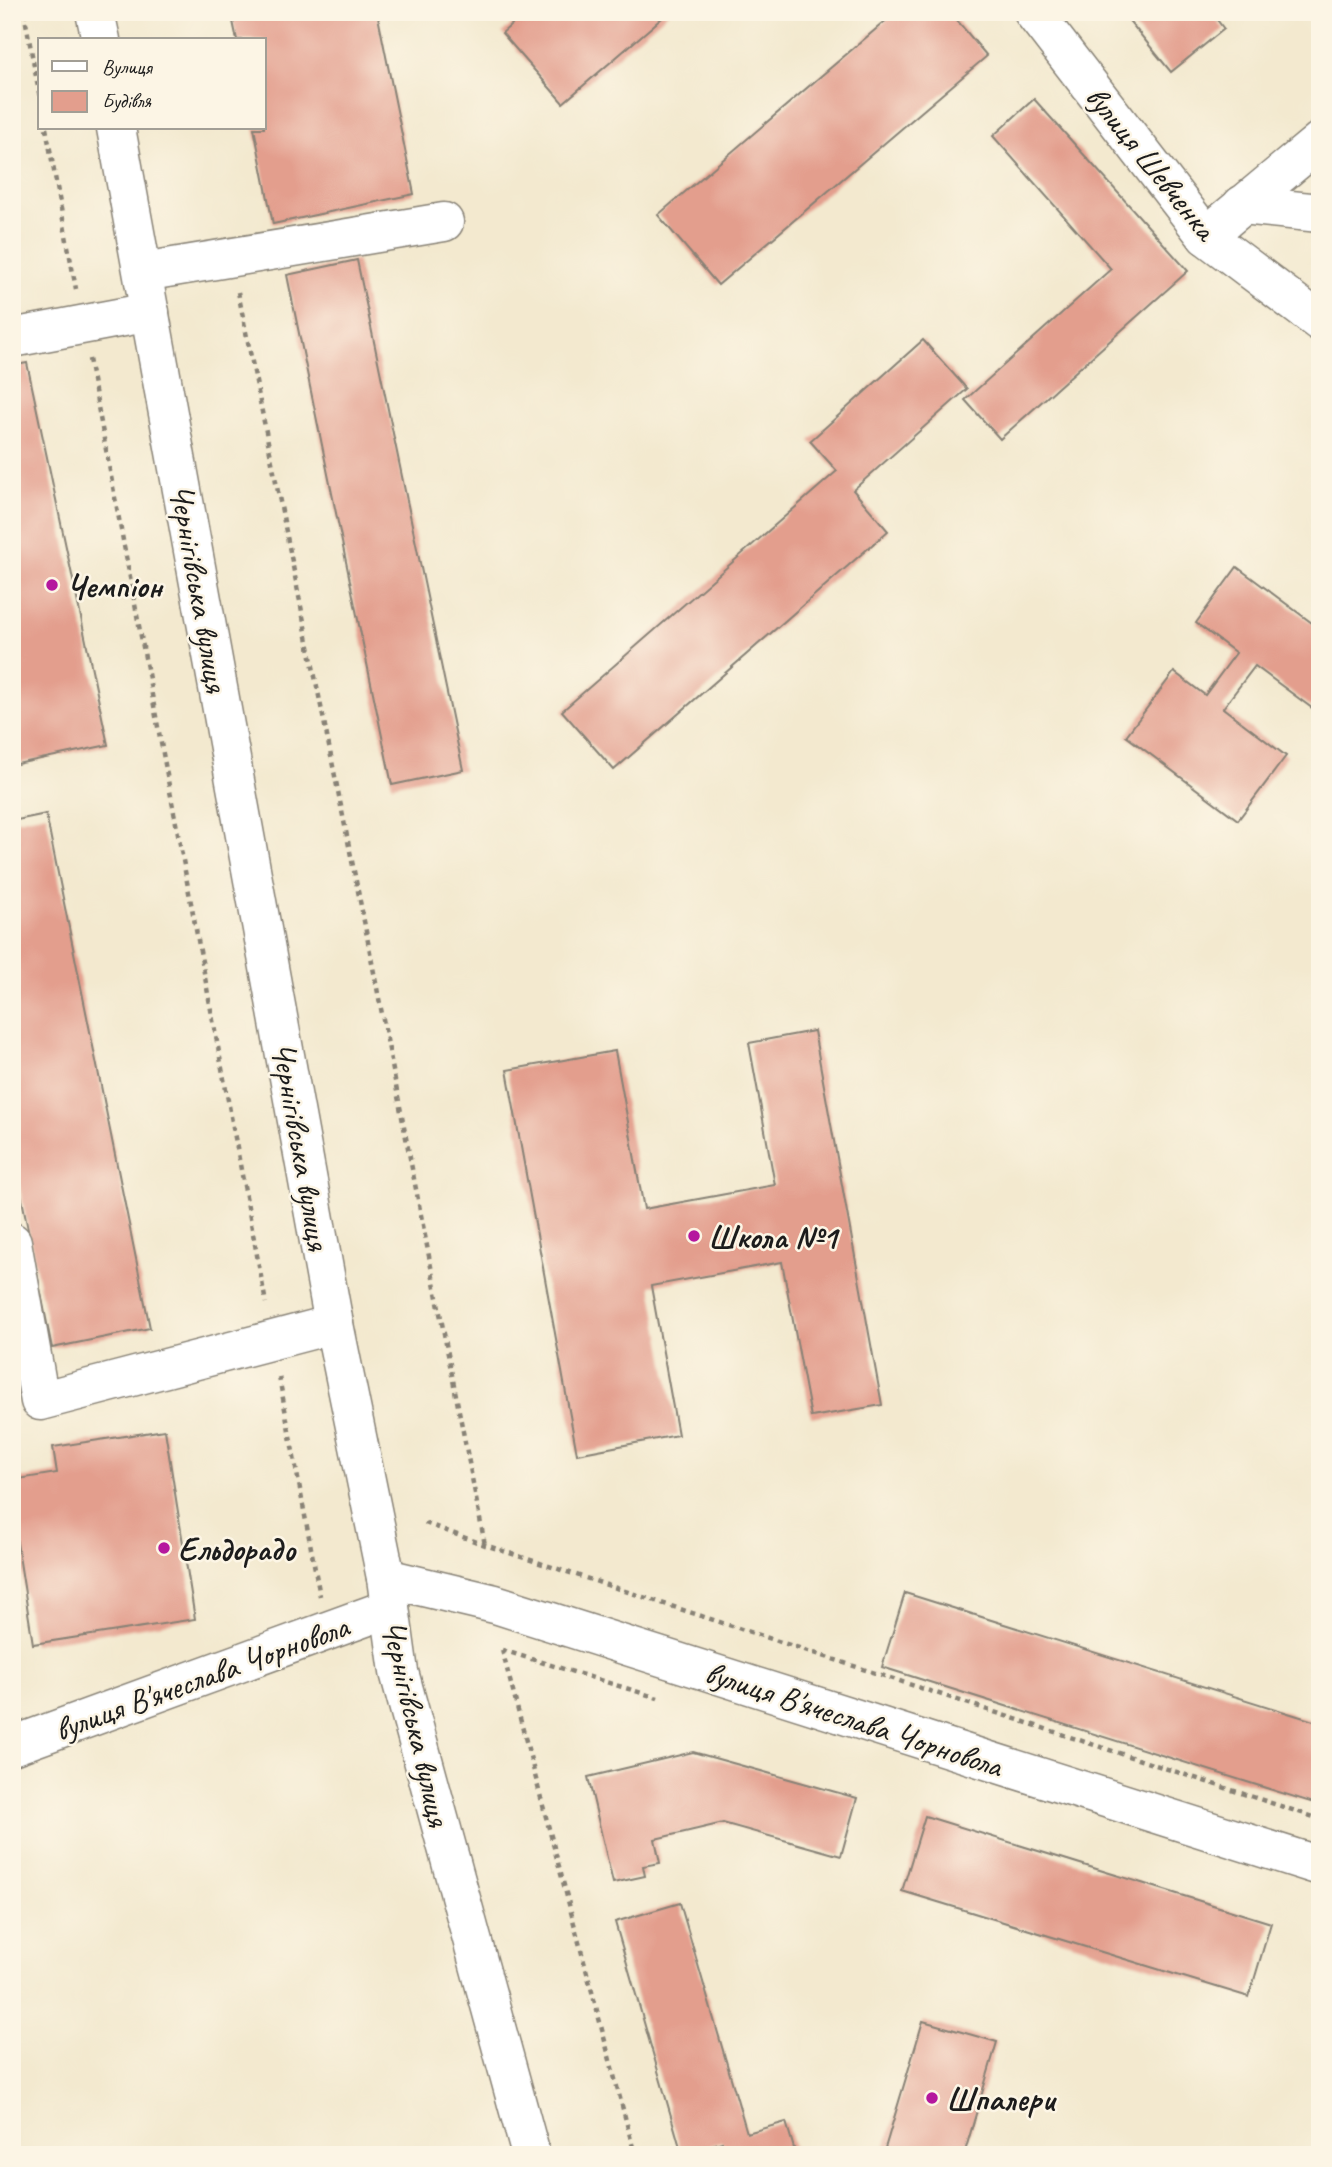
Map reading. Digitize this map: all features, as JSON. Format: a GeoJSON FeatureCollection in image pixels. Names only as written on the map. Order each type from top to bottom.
{"type":"FeatureCollection","features":[{"type":"Feature","properties":{"kind":"main road"},"geometry":{"type":"LineString","coordinates":[[95,12],[100,38]]}},
{"type":"Feature","properties":{"kind":"main road","name":"вулиця Шевченка"},"geometry":{"type":"LineString","coordinates":[[1033,12],[1206,236],[1320,322]]}},
{"type":"Feature","properties":{"kind":"main road","name":"Чернігівська вулиця"},"geometry":{"type":"LineString","coordinates":[[116,130],[334,1324],[388,1593],[398,1672],[531,2155]]}},
{"type":"Feature","properties":{"kind":"main road"},"geometry":{"type":"LineString","coordinates":[[1206,236],[1320,141]]}},
{"type":"Feature","properties":{"kind":"main road"},"geometry":{"type":"LineString","coordinates":[[1242,205],[1320,213]]}},
{"type":"Feature","properties":{"kind":"main road"},"geometry":{"type":"LineString","coordinates":[[143,272],[444,222]]}},
{"type":"Feature","properties":{"kind":"main road"},"geometry":{"type":"LineString","coordinates":[[12,338],[150,312]]}},
{"type":"Feature","properties":{"kind":"main road"},"geometry":{"type":"LineString","coordinates":[[12,1242],[40,1401],[334,1324]]}},
{"type":"Feature","properties":{"kind":"main road","name":"вулиця В'ячеслава Чорновола"},"geometry":{"type":"LineString","coordinates":[[14,1750],[326,1631],[388,1593],[495,1604],[1320,1866]]}},
{"type":"Feature","properties":{"kind":"path"},"geometry":{"type":"LineString","coordinates":[[24,12],[38,86]]}},
{"type":"Feature","properties":{"kind":"path"},"geometry":{"type":"LineString","coordinates":[[46,130],[326,1631]]}},
{"type":"Feature","properties":{"kind":"path"},"geometry":{"type":"LineString","coordinates":[[231,257],[362,907],[485,1545]]}},
{"type":"Feature","properties":{"kind":"path"},"geometry":{"type":"LineString","coordinates":[[425,1523],[1320,1819]]}},
{"type":"Feature","properties":{"kind":"path"},"geometry":{"type":"LineString","coordinates":[[502,1650],[635,2155]]}},
{"type":"Feature","properties":{"kind":"building"},"geometry":{"type":"Polygon","coordinates":[[[231,12],[377,12],[414,194],[273,224],[254,130],[266,130],[266,38],[237,38],[231,12]]]}},
{"type":"Feature","properties":{"kind":"building"},"geometry":{"type":"Polygon","coordinates":[[[526,12],[669,12],[563,103],[502,33],[526,12]]]}},
{"type":"Feature","properties":{"kind":"building"},"geometry":{"type":"Polygon","coordinates":[[[896,12],[950,12],[987,56],[718,285],[658,215],[896,12]]]}},
{"type":"Feature","properties":{"kind":"building"},"geometry":{"type":"Polygon","coordinates":[[[1122,12],[1211,12],[1224,29],[1171,72],[1122,12]]]}},
{"type":"Feature","properties":{"kind":"building"},"geometry":{"type":"Polygon","coordinates":[[[1034,99],[1188,271],[1000,439],[965,400],[1111,269],[993,136],[1034,99]]]}},
{"type":"Feature","properties":{"kind":"building"},"geometry":{"type":"Polygon","coordinates":[[[357,260],[463,770],[392,785],[287,275],[357,260]]]}},
{"type":"Feature","properties":{"kind":"building"},"geometry":{"type":"Polygon","coordinates":[[[923,340],[967,389],[853,490],[888,531],[614,770],[562,711],[837,471],[810,441],[923,340]]]}},
{"type":"Feature","properties":{"kind":"building"},"geometry":{"type":"Polygon","coordinates":[[[27,363],[108,745],[12,765],[12,366],[27,363]]]}},
{"type":"Feature","properties":{"kind":"building"},"geometry":{"type":"Polygon","coordinates":[[[1237,567],[1320,629],[1320,714],[1255,666],[1223,708],[1286,756],[1238,820],[1126,736],[1174,672],[1205,695],[1236,653],[1196,623],[1237,567]]]}},
{"type":"Feature","properties":{"kind":"building"},"geometry":{"type":"Polygon","coordinates":[[[46,814],[150,1328],[52,1348],[12,1150],[12,821],[46,814]]]}},
{"type":"Feature","properties":{"kind":"building","name":"Школа №1"},"geometry":{"type":"Polygon","coordinates":[[[814,1031],[882,1405],[811,1417],[782,1262],[651,1286],[678,1435],[577,1454],[507,1070],[615,1051],[644,1209],[775,1185],[749,1043],[814,1031]]]}},
{"type":"Feature","properties":{"kind":"building"},"geometry":{"type":"Polygon","coordinates":[[[165,1430],[195,1619],[33,1644],[12,1511],[12,1480],[57,1473],[53,1447],[165,1430]]]}},
{"type":"Feature","properties":{"kind":"building"},"geometry":{"type":"Polygon","coordinates":[[[905,1593],[1320,1723],[1320,1805],[882,1667],[905,1593]]]}},
{"type":"Feature","properties":{"kind":"building"},"geometry":{"type":"Polygon","coordinates":[[[693,1752],[857,1798],[841,1856],[723,1823],[655,1839],[660,1863],[643,1866],[645,1876],[613,1883],[588,1777],[693,1752]]]}},
{"type":"Feature","properties":{"kind":"building"},"geometry":{"type":"Polygon","coordinates":[[[925,1816],[1271,1923],[1249,1997],[902,1891],[925,1816]]]}},
{"type":"Feature","properties":{"kind":"building"},"geometry":{"type":"Polygon","coordinates":[[[680,1903],[747,2133],[786,2122],[796,2155],[725,2155],[722,2142],[682,2154],[615,1922],[680,1903]]]}},
{"type":"Feature","properties":{"kind":"building"},"geometry":{"type":"Polygon","coordinates":[[[923,2021],[997,2042],[964,2155],[883,2155],[923,2021]]]}},
{"type":"Feature","properties":{"kind":"place","name":"Чемпіон"},"geometry":{"type":"Point","coordinates":[52,585]}},
{"type":"Feature","properties":{"kind":"place","name":"Школа №1"},"geometry":{"type":"Point","coordinates":[694,1236]}},
{"type":"Feature","properties":{"kind":"place","name":"Ельдорадо"},"geometry":{"type":"Point","coordinates":[164,1548]}},
{"type":"Feature","properties":{"kind":"place","name":"Шпалери"},"geometry":{"type":"Point","coordinates":[932,2098]}}]}
